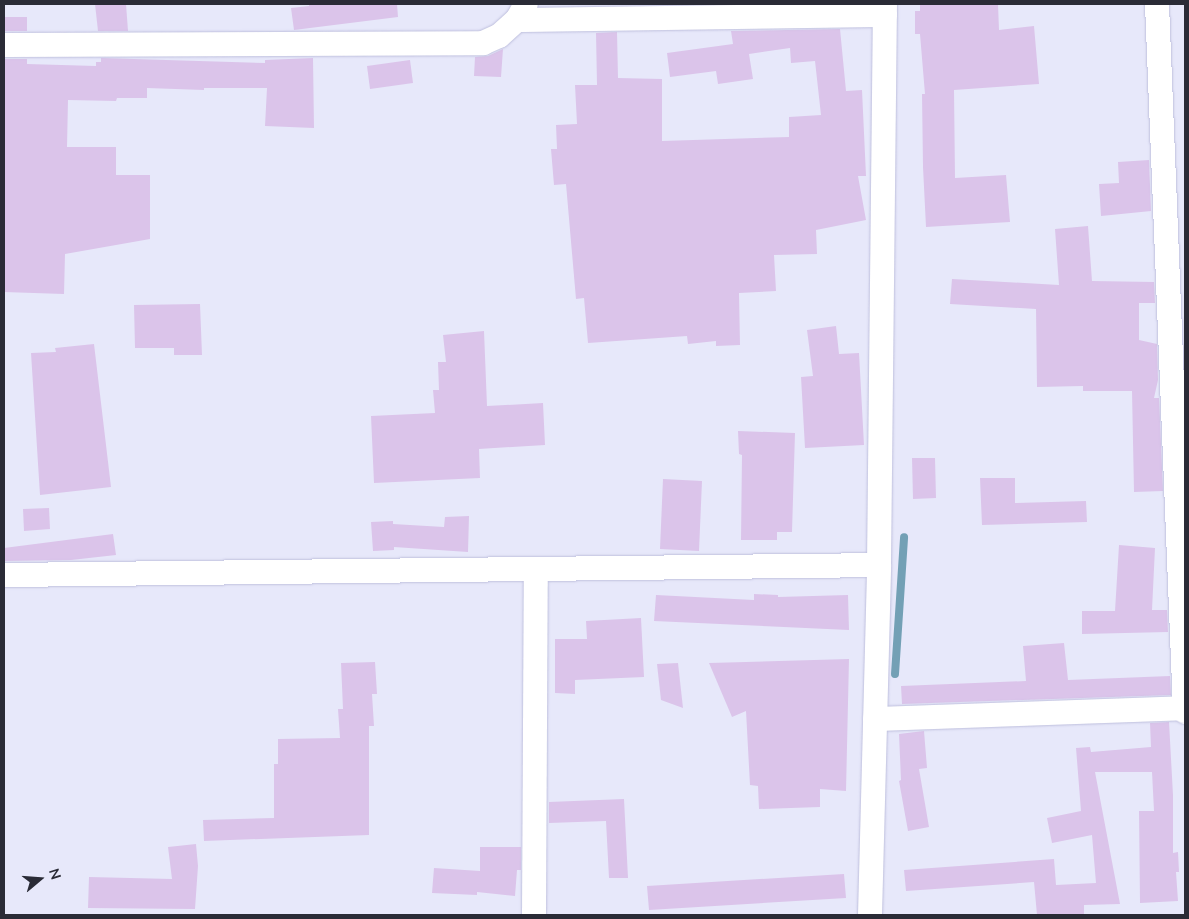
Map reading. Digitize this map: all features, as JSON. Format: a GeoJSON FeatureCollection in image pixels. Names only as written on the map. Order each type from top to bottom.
{"type":"FeatureCollection","features":[{"type":"Feature","properties":{"kind":"street"},"geometry":{"type":"LineString","coordinates":[[875,719],[1185,709],[1178,317],[1157,4]]}},
{"type":"Feature","properties":{"kind":"street"},"geometry":{"type":"LineString","coordinates":[[4,45],[483,43],[499,36],[521,12],[885,9],[879,565],[870,915]]}},
{"type":"Feature","properties":{"kind":"street"},"geometry":{"type":"LineString","coordinates":[[4,575],[879,565]]}},
{"type":"Feature","properties":{"kind":"street"},"geometry":{"type":"LineString","coordinates":[[534,915],[536,570]]}},
{"type":"Feature","properties":{"kind":"building"},"geometry":{"type":"Polygon","coordinates":[[[95,4],[126,4],[128,31],[98,31],[95,4]]]}},
{"type":"Feature","properties":{"kind":"building"},"geometry":{"type":"Polygon","coordinates":[[[309,4],[397,4],[398,17],[294,30],[291,8],[309,6],[309,4]]]}},
{"type":"Feature","properties":{"kind":"building"},"geometry":{"type":"Polygon","coordinates":[[[920,4],[998,4],[999,30],[1034,26],[1039,84],[954,90],[955,178],[1006,175],[1010,222],[926,227],[922,94],[925,94],[920,34],[915,34],[915,11],[920,11],[920,4]]]}},
{"type":"Feature","properties":{"kind":"building"},"geometry":{"type":"Polygon","coordinates":[[[4,17],[27,17],[27,31],[4,31],[4,17]]]}},
{"type":"Feature","properties":{"kind":"building"},"geometry":{"type":"Polygon","coordinates":[[[840,29],[846,91],[862,90],[866,176],[858,176],[866,220],[816,230],[817,254],[774,255],[776,291],[739,293],[740,345],[716,346],[716,341],[688,344],[687,336],[588,343],[584,298],[576,299],[566,184],[554,185],[551,149],[557,149],[556,125],[577,124],[575,85],[597,85],[596,33],[617,32],[618,78],[662,79],[662,141],[789,137],[789,117],[821,115],[815,61],[791,63],[790,48],[749,54],[753,79],[718,84],[716,71],[670,77],[667,53],[733,44],[731,31],[840,29]]]}},
{"type":"Feature","properties":{"kind":"building"},"geometry":{"type":"Polygon","coordinates":[[[503,49],[501,77],[474,76],[475,57],[488,56],[503,49]]]}},
{"type":"Feature","properties":{"kind":"building"},"geometry":{"type":"Polygon","coordinates":[[[101,58],[265,63],[265,60],[313,58],[314,128],[265,126],[267,88],[204,88],[204,90],[147,88],[147,98],[117,98],[116,101],[68,100],[67,147],[116,147],[116,175],[150,175],[150,239],[65,254],[64,294],[4,292],[4,59],[27,59],[27,64],[96,66],[96,62],[101,62],[101,58]]]}},
{"type":"Feature","properties":{"kind":"building"},"geometry":{"type":"Polygon","coordinates":[[[410,60],[413,83],[370,89],[367,66],[410,60]]]}},
{"type":"Feature","properties":{"kind":"building"},"geometry":{"type":"Polygon","coordinates":[[[1149,160],[1151,211],[1101,216],[1099,184],[1119,183],[1118,162],[1149,160]]]}},
{"type":"Feature","properties":{"kind":"building"},"geometry":{"type":"Polygon","coordinates":[[[1088,226],[1092,281],[1154,282],[1155,303],[1139,303],[1139,340],[1157,344],[1158,380],[1154,398],[1159,398],[1163,491],[1134,492],[1132,391],[1083,391],[1083,386],[1037,387],[1036,309],[950,304],[952,279],[1059,285],[1055,229],[1088,226]]]}},
{"type":"Feature","properties":{"kind":"building"},"geometry":{"type":"Polygon","coordinates":[[[200,304],[202,355],[174,355],[174,348],[135,348],[134,305],[200,304]]]}},
{"type":"Feature","properties":{"kind":"building"},"geometry":{"type":"Polygon","coordinates":[[[836,326],[839,354],[859,353],[864,445],[805,448],[801,377],[813,376],[807,330],[836,326]]]}},
{"type":"Feature","properties":{"kind":"building"},"geometry":{"type":"Polygon","coordinates":[[[484,331],[487,406],[543,403],[545,445],[479,449],[480,478],[374,483],[371,416],[435,413],[433,390],[439,390],[438,362],[446,362],[443,335],[484,331]]]}},
{"type":"Feature","properties":{"kind":"building"},"geometry":{"type":"Polygon","coordinates":[[[94,344],[111,487],[40,495],[31,353],[56,352],[55,348],[94,344]]]}},
{"type":"Feature","properties":{"kind":"building"},"geometry":{"type":"Polygon","coordinates":[[[738,431],[795,433],[792,532],[777,532],[777,540],[741,540],[742,455],[739,454],[738,431]]]}},
{"type":"Feature","properties":{"kind":"building"},"geometry":{"type":"Polygon","coordinates":[[[912,458],[935,458],[936,498],[913,499],[912,458]]]}},
{"type":"Feature","properties":{"kind":"building"},"geometry":{"type":"Polygon","coordinates":[[[980,478],[1015,478],[1015,503],[1086,501],[1087,522],[982,525],[980,478]]]}},
{"type":"Feature","properties":{"kind":"building"},"geometry":{"type":"Polygon","coordinates":[[[663,479],[702,481],[699,551],[660,549],[663,479]]]}},
{"type":"Feature","properties":{"kind":"building"},"geometry":{"type":"Polygon","coordinates":[[[49,508],[50,529],[24,531],[23,509],[49,508]]]}},
{"type":"Feature","properties":{"kind":"building"},"geometry":{"type":"Polygon","coordinates":[[[469,516],[468,552],[394,547],[394,550],[373,551],[371,522],[393,521],[393,524],[444,527],[445,517],[469,516]]]}},
{"type":"Feature","properties":{"kind":"building"},"geometry":{"type":"Polygon","coordinates":[[[113,534],[116,555],[71,560],[4,561],[4,548],[113,534]]]}},
{"type":"Feature","properties":{"kind":"building"},"geometry":{"type":"Polygon","coordinates":[[[1119,545],[1155,548],[1152,610],[1167,610],[1168,632],[1082,634],[1082,611],[1115,611],[1119,545]]]}},
{"type":"Feature","properties":{"kind":"building"},"geometry":{"type":"Polygon","coordinates":[[[754,594],[778,595],[778,597],[848,595],[849,630],[654,621],[656,595],[754,600],[754,594]]]}},
{"type":"Feature","properties":{"kind":"building"},"geometry":{"type":"Polygon","coordinates":[[[641,618],[644,677],[575,680],[575,694],[555,693],[555,639],[587,639],[586,621],[641,618]]]}},
{"type":"Feature","properties":{"kind":"building"},"geometry":{"type":"Polygon","coordinates":[[[1064,643],[1068,680],[1170,676],[1171,695],[902,704],[901,686],[1026,681],[1023,646],[1064,643]]]}},
{"type":"Feature","properties":{"kind":"building"},"geometry":{"type":"Polygon","coordinates":[[[849,659],[846,791],[820,789],[820,807],[759,809],[758,786],[750,785],[746,711],[732,717],[709,663],[849,659]]]}},
{"type":"Feature","properties":{"kind":"building"},"geometry":{"type":"Polygon","coordinates":[[[375,662],[377,694],[372,694],[374,726],[369,726],[369,835],[204,841],[203,820],[274,818],[274,764],[278,764],[278,739],[340,738],[338,709],[343,709],[341,663],[375,662]]]}},
{"type":"Feature","properties":{"kind":"building"},"geometry":{"type":"Polygon","coordinates":[[[678,663],[683,708],[661,700],[657,664],[678,663]]]}},
{"type":"Feature","properties":{"kind":"building"},"geometry":{"type":"Polygon","coordinates":[[[1169,722],[1173,795],[1173,853],[1178,852],[1179,872],[1176,872],[1178,901],[1140,903],[1139,811],[1154,811],[1152,772],[1095,772],[1120,904],[1084,905],[1084,915],[1037,915],[1034,882],[906,891],[904,870],[1054,859],[1056,885],[1096,883],[1092,835],[1052,843],[1047,818],[1081,811],[1076,748],[1090,747],[1091,752],[1151,747],[1150,723],[1169,722]]]}},
{"type":"Feature","properties":{"kind":"building"},"geometry":{"type":"Polygon","coordinates":[[[924,731],[927,768],[919,769],[929,827],[908,831],[899,781],[901,780],[899,734],[924,731]]]}},
{"type":"Feature","properties":{"kind":"building"},"geometry":{"type":"Polygon","coordinates":[[[624,799],[628,878],[609,878],[606,821],[549,823],[549,802],[624,799]]]}},
{"type":"Feature","properties":{"kind":"building"},"geometry":{"type":"Polygon","coordinates":[[[196,844],[198,866],[195,909],[88,908],[89,877],[172,879],[168,847],[196,844]]]}},
{"type":"Feature","properties":{"kind":"building"},"geometry":{"type":"Polygon","coordinates":[[[480,847],[521,847],[521,870],[517,870],[515,896],[477,892],[477,895],[432,893],[434,868],[480,871],[480,847]]]}},
{"type":"Feature","properties":{"kind":"building"},"geometry":{"type":"Polygon","coordinates":[[[844,874],[846,898],[649,910],[647,886],[844,874]]]}},
{"type":"Feature","properties":{"kind":"waterway"},"geometry":{"type":"LineString","coordinates":[[895,674],[904,537]]}}]}
